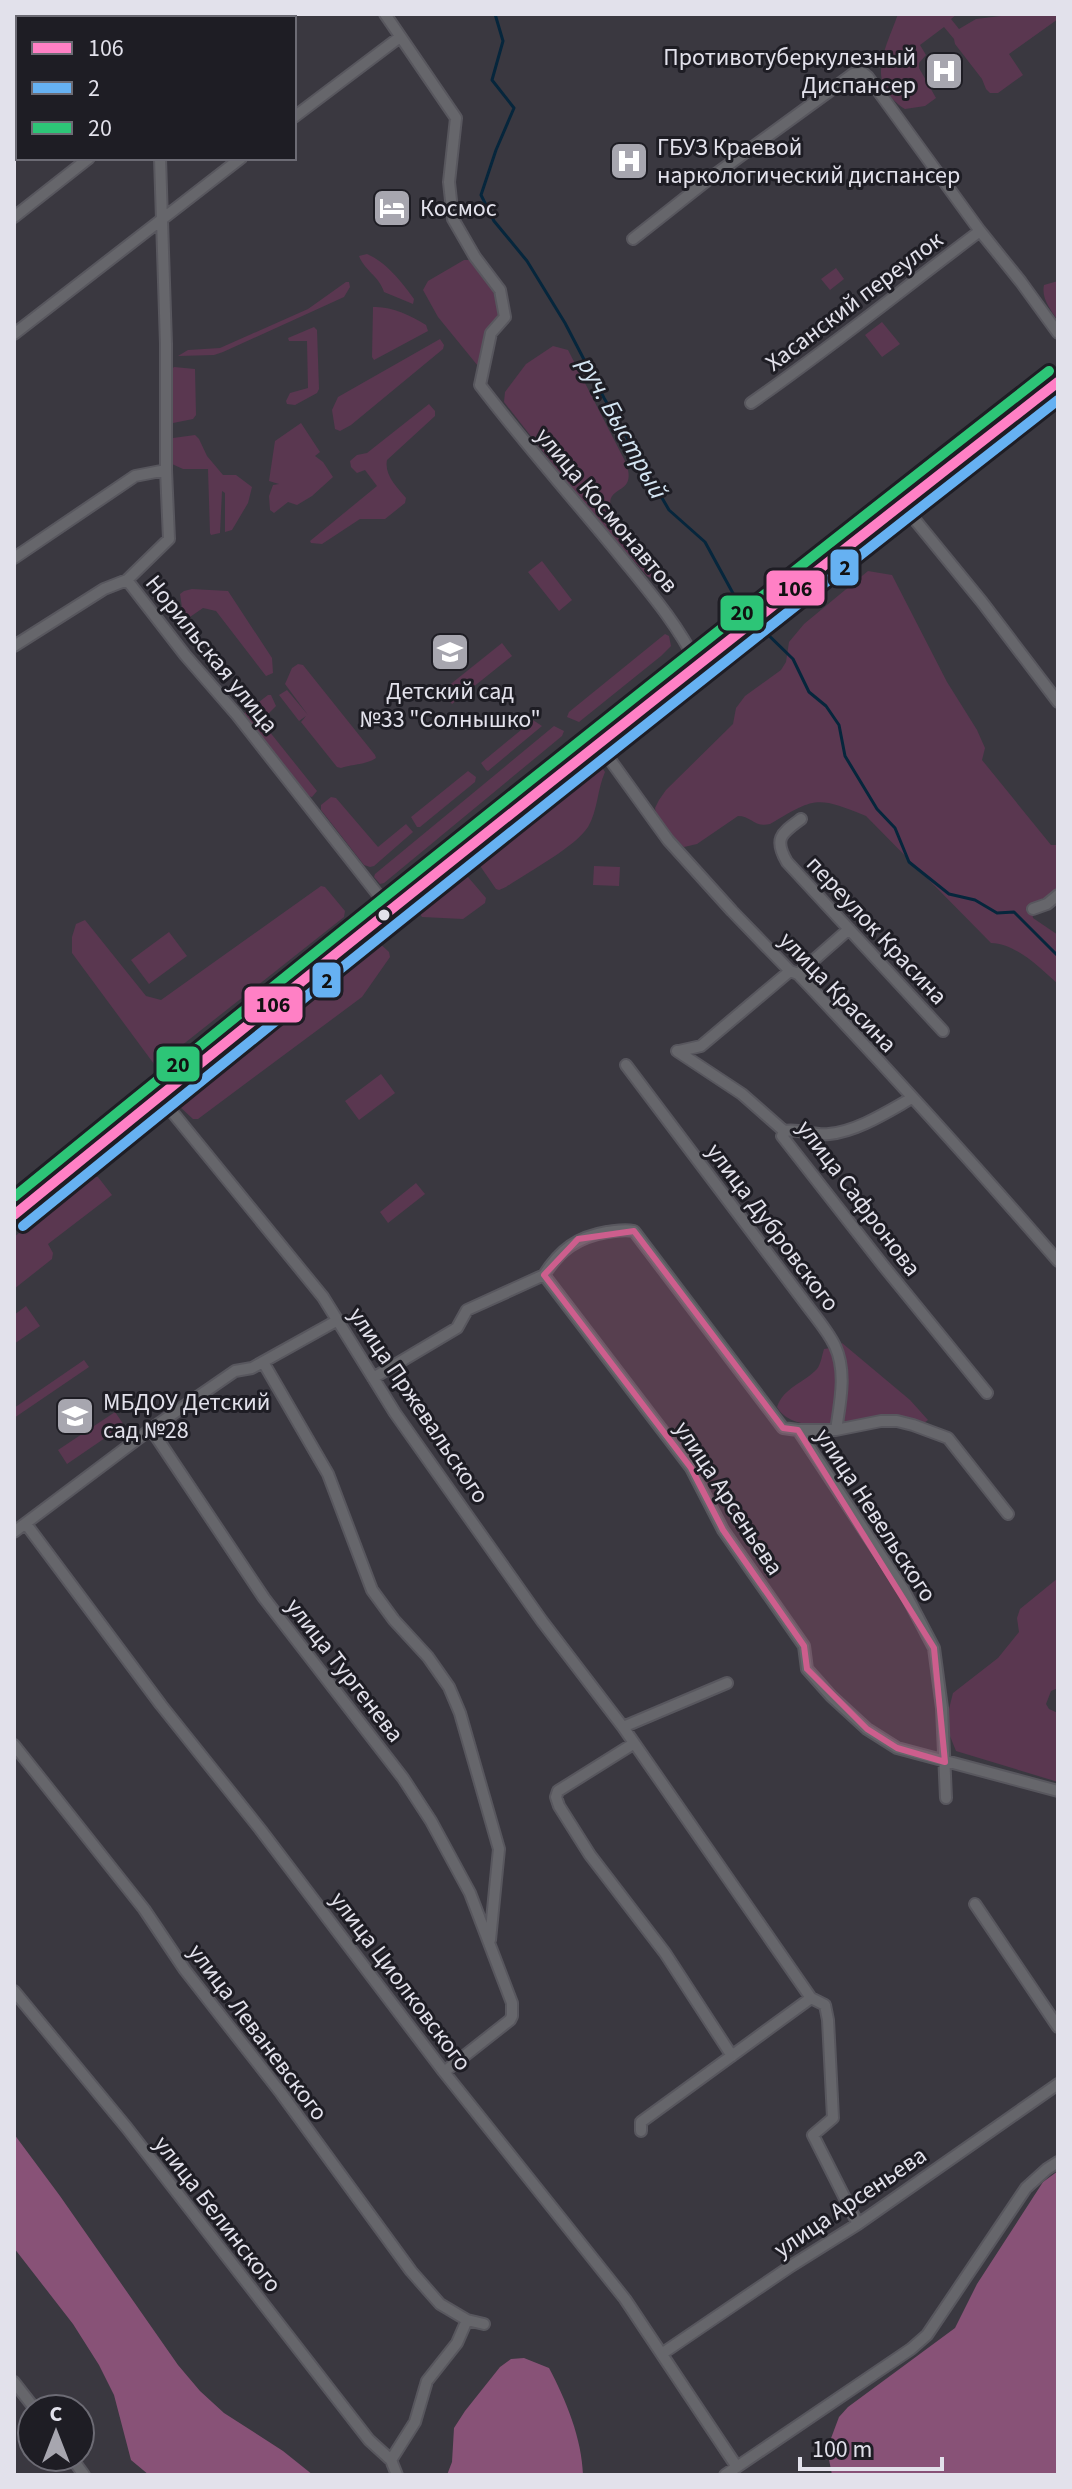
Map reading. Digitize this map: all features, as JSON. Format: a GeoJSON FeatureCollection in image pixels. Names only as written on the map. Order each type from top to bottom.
{"type":"FeatureCollection","features":[{"type":"Feature","properties":{"kind":"main road"},"geometry":{"type":"LineString","coordinates":[[14,1215],[697,664],[1058,382]]}},
{"type":"Feature","properties":{"kind":"street"},"geometry":{"type":"LineString","coordinates":[[296,115],[400,37],[385,14]]}},
{"type":"Feature","properties":{"kind":"street","name":"улица Космонавтов"},"geometry":{"type":"LineString","coordinates":[[400,37],[456,118],[449,182],[453,219],[475,257],[500,290],[505,317],[491,333],[480,385],[653,597],[697,664]]}},
{"type":"Feature","properties":{"kind":"street"},"geometry":{"type":"LineString","coordinates":[[633,239],[853,74],[863,73],[1058,333]]}},
{"type":"Feature","properties":{"kind":"street"},"geometry":{"type":"LineString","coordinates":[[14,217],[86,160]]}},
{"type":"Feature","properties":{"kind":"street","name":"Норильская улица"},"geometry":{"type":"LineString","coordinates":[[160,160],[169,539],[127,580],[390,910]]}},
{"type":"Feature","properties":{"kind":"street"},"geometry":{"type":"LineString","coordinates":[[14,334],[238,160]]}},
{"type":"Feature","properties":{"kind":"street","name":"Хасанский переулок"},"geometry":{"type":"LineString","coordinates":[[751,403],[980,231]]}},
{"type":"Feature","properties":{"kind":"street"},"geometry":{"type":"LineString","coordinates":[[14,558],[135,476],[166,470]]}},
{"type":"Feature","properties":{"kind":"street"},"geometry":{"type":"LineString","coordinates":[[902,504],[1056,695]]}},
{"type":"Feature","properties":{"kind":"street"},"geometry":{"type":"LineString","coordinates":[[14,646],[104,589],[127,580]]}},
{"type":"Feature","properties":{"kind":"street","name":"улица Красина"},"geometry":{"type":"LineString","coordinates":[[598,743],[668,840],[912,1098],[1058,1261]]}},
{"type":"Feature","properties":{"kind":"street","name":"переулок Красина"},"geometry":{"type":"LineString","coordinates":[[801,819],[782,833],[781,852],[787,862],[943,1031]]}},
{"type":"Feature","properties":{"kind":"street"},"geometry":{"type":"LineString","coordinates":[[1033,909],[1047,904],[1058,895]]}},
{"type":"Feature","properties":{"kind":"street"},"geometry":{"type":"LineString","coordinates":[[794,972],[849,929]]}},
{"type":"Feature","properties":{"kind":"street","name":"улица Сафронова"},"geometry":{"type":"LineString","coordinates":[[794,972],[701,1046],[677,1051],[742,1094],[784,1131],[782,1136],[987,1393]]}},
{"type":"Feature","properties":{"kind":"street","name":"улица Дубровского"},"geometry":{"type":"LineString","coordinates":[[626,1065],[835,1345],[841,1363],[841,1396],[836,1430]]}},
{"type":"Feature","properties":{"kind":"street","name":"улица Пржевальского"},"geometry":{"type":"LineString","coordinates":[[160,1097],[306,1273],[373,1378],[542,1621],[623,1727],[811,1998],[825,2005],[828,2012],[833,2118],[813,2135],[858,2224]]}},
{"type":"Feature","properties":{"kind":"street"},"geometry":{"type":"LineString","coordinates":[[784,1131],[838,1132],[884,1114],[912,1098]]}},
{"type":"Feature","properties":{"kind":"street","name":"улица Невельского"},"geometry":{"type":"LineString","coordinates":[[544,1275],[560,1253],[578,1239],[602,1233],[634,1231],[783,1428],[798,1430],[903,1589],[934,1648],[945,1762]]}},
{"type":"Feature","properties":{"kind":"street"},"geometry":{"type":"LineString","coordinates":[[373,1378],[457,1328],[467,1310],[544,1275]]}},
{"type":"Feature","properties":{"kind":"street","name":"улица Арсеньева"},"geometry":{"type":"LineString","coordinates":[[544,1275],[691,1468],[723,1530],[804,1646],[807,1669],[867,1729],[897,1748],[945,1762]]}},
{"type":"Feature","properties":{"kind":"street"},"geometry":{"type":"LineString","coordinates":[[14,1532],[151,1429],[235,1371],[252,1368],[338,1320]]}},
{"type":"Feature","properties":{"kind":"street"},"geometry":{"type":"LineString","coordinates":[[263,1362],[328,1474],[372,1590],[428,1657],[449,1687],[460,1713],[499,1849],[489,1945]]}},
{"type":"Feature","properties":{"kind":"street"},"geometry":{"type":"LineString","coordinates":[[798,1430],[836,1430],[897,1421],[948,1438],[1008,1514]]}},
{"type":"Feature","properties":{"kind":"street","name":"улица Тургенева"},"geometry":{"type":"LineString","coordinates":[[151,1429],[264,1598],[403,1778],[457,1866],[512,2003],[512,2016],[444,2072]]}},
{"type":"Feature","properties":{"kind":"street","name":"улица Циолковского"},"geometry":{"type":"LineString","coordinates":[[26,1524],[161,1705],[260,1829],[444,2072],[625,2299],[737,2467]]}},
{"type":"Feature","properties":{"kind":"street"},"geometry":{"type":"LineString","coordinates":[[623,1727],[727,1683]]}},
{"type":"Feature","properties":{"kind":"street"},"geometry":{"type":"LineString","coordinates":[[633,1744],[558,1791],[556,1797],[590,1855],[665,1953],[732,2056]]}},
{"type":"Feature","properties":{"kind":"street","name":"улица Леваневского"},"geometry":{"type":"LineString","coordinates":[[14,1745],[144,1909],[185,1970],[281,2093],[411,2271],[440,2304],[467,2320],[484,2324]]}},
{"type":"Feature","properties":{"kind":"street"},"geometry":{"type":"LineString","coordinates":[[946,1798],[945,1762],[1058,1791]]}},
{"type":"Feature","properties":{"kind":"street"},"geometry":{"type":"LineString","coordinates":[[975,1904],[1058,2027]]}},
{"type":"Feature","properties":{"kind":"street","name":"улица Белинского"},"geometry":{"type":"LineString","coordinates":[[14,1991],[127,2128],[369,2440],[391,2460]]}},
{"type":"Feature","properties":{"kind":"street"},"geometry":{"type":"LineString","coordinates":[[641,2131],[641,2122],[811,1998]]}},
{"type":"Feature","properties":{"kind":"street","name":"улица Арсеньева"},"geometry":{"type":"LineString","coordinates":[[663,2353],[858,2224],[1058,2084]]}},
{"type":"Feature","properties":{"kind":"street"},"geometry":{"type":"LineString","coordinates":[[725,2475],[927,2335],[1026,2188],[1058,2162]]}},
{"type":"Feature","properties":{"kind":"street"},"geometry":{"type":"LineString","coordinates":[[397,2475],[391,2460],[415,2422],[427,2381],[457,2343],[467,2320]]}},
{"type":"Feature","properties":{"kind":"highlighted area"},"geometry":{"type":"Polygon","coordinates":[[[634,1231],[783,1428],[798,1430],[934,1648],[945,1762],[897,1748],[867,1729],[807,1669],[804,1646],[723,1530],[691,1468],[544,1275],[578,1239],[634,1231]]]}},
{"type":"Feature","properties":{"kind":"shaded area"},"geometry":{"type":"Polygon","coordinates":[[[898,14],[957,14],[951,19],[959,29],[976,19],[1017,14],[1058,14],[1058,19],[1009,54],[1023,75],[998,93],[990,93],[986,89],[944,27],[920,45],[926,55],[919,68],[936,98],[925,106],[905,109],[892,99],[881,77],[884,53],[898,14]]]}},
{"type":"Feature","properties":{"kind":"shaded area"},"geometry":{"type":"Polygon","coordinates":[[[367,254],[393,273],[414,299],[413,304],[384,292],[359,256],[367,254]]]}},
{"type":"Feature","properties":{"kind":"shaded area"},"geometry":{"type":"Polygon","coordinates":[[[464,260],[470,260],[493,291],[499,313],[478,366],[438,317],[423,290],[428,281],[464,260]]]}},
{"type":"Feature","properties":{"kind":"shaded area"},"geometry":{"type":"Polygon","coordinates":[[[836,268],[844,279],[830,290],[821,279],[836,268]]]}},
{"type":"Feature","properties":{"kind":"shaded area"},"geometry":{"type":"Polygon","coordinates":[[[1058,281],[1058,321],[1047,304],[1043,290],[1044,285],[1058,281]]]}},
{"type":"Feature","properties":{"kind":"shaded area"},"geometry":{"type":"Polygon","coordinates":[[[346,282],[350,287],[344,297],[223,352],[178,356],[188,350],[220,348],[308,309],[346,282]]]}},
{"type":"Feature","properties":{"kind":"shaded area"},"geometry":{"type":"Polygon","coordinates":[[[373,307],[407,315],[426,325],[428,331],[374,360],[373,307]]]}},
{"type":"Feature","properties":{"kind":"shaded area"},"geometry":{"type":"Polygon","coordinates":[[[882,322],[900,344],[882,357],[865,335],[882,322]]]}},
{"type":"Feature","properties":{"kind":"shaded area"},"geometry":{"type":"Polygon","coordinates":[[[314,327],[317,330],[319,389],[295,405],[287,404],[290,393],[308,388],[307,341],[289,341],[288,338],[314,327]]]}},
{"type":"Feature","properties":{"kind":"shaded area"},"geometry":{"type":"Polygon","coordinates":[[[440,339],[443,349],[351,425],[340,431],[335,429],[332,410],[338,397],[440,339]]]}},
{"type":"Feature","properties":{"kind":"shaded area"},"geometry":{"type":"Polygon","coordinates":[[[553,346],[568,350],[626,463],[628,481],[612,496],[611,509],[657,568],[660,574],[656,581],[647,576],[588,509],[504,402],[505,392],[526,364],[553,346]]]}},
{"type":"Feature","properties":{"kind":"shaded area"},"geometry":{"type":"Polygon","coordinates":[[[174,367],[195,369],[196,415],[193,419],[173,423],[171,370],[174,367]]]}},
{"type":"Feature","properties":{"kind":"shaded area"},"geometry":{"type":"Polygon","coordinates":[[[429,404],[435,416],[387,460],[389,476],[406,498],[405,503],[385,519],[360,519],[322,544],[311,543],[377,486],[365,470],[357,473],[350,461],[357,455],[367,453],[429,404]]]}},
{"type":"Feature","properties":{"kind":"shaded area"},"geometry":{"type":"Polygon","coordinates":[[[301,423],[320,452],[315,456],[333,477],[312,496],[297,505],[288,502],[274,513],[270,510],[269,496],[273,485],[279,484],[269,481],[275,441],[301,423]]]}},
{"type":"Feature","properties":{"kind":"shaded area"},"geometry":{"type":"Polygon","coordinates":[[[195,435],[223,475],[236,475],[252,487],[248,503],[232,530],[225,532],[225,493],[222,491],[220,533],[210,533],[208,469],[183,469],[172,464],[173,438],[195,435]]]}},
{"type":"Feature","properties":{"kind":"shaded area"},"geometry":{"type":"Polygon","coordinates":[[[542,561],[572,600],[559,611],[528,572],[542,561]]]}},
{"type":"Feature","properties":{"kind":"shaded area"},"geometry":{"type":"Polygon","coordinates":[[[868,571],[892,575],[947,682],[977,730],[985,748],[982,760],[1051,845],[1058,845],[1058,887],[1032,910],[1033,918],[1058,935],[1058,984],[1019,952],[991,943],[866,816],[836,805],[816,802],[770,824],[760,824],[738,816],[697,844],[684,847],[656,814],[655,808],[666,790],[733,724],[736,708],[745,696],[781,670],[786,662],[789,642],[804,624],[868,571]]]}},
{"type":"Feature","properties":{"kind":"shaded area"},"geometry":{"type":"Polygon","coordinates":[[[192,589],[228,591],[272,658],[273,673],[266,676],[216,611],[203,608],[184,621],[180,594],[192,589]]]}},
{"type":"Feature","properties":{"kind":"shaded area"},"geometry":{"type":"Polygon","coordinates":[[[665,634],[669,636],[671,646],[661,656],[579,722],[567,717],[569,712],[665,634]]]}},
{"type":"Feature","properties":{"kind":"shaded area"},"geometry":{"type":"Polygon","coordinates":[[[502,643],[512,656],[452,704],[442,691],[502,643]]]}},
{"type":"Feature","properties":{"kind":"shaded area"},"geometry":{"type":"Polygon","coordinates":[[[303,665],[376,758],[337,767],[301,722],[306,716],[299,721],[279,695],[287,690],[308,715],[285,684],[292,668],[303,665]]]}},
{"type":"Feature","properties":{"kind":"shaded area"},"geometry":{"type":"Polygon","coordinates":[[[271,695],[276,706],[261,721],[317,791],[312,797],[243,717],[271,695]]]}},
{"type":"Feature","properties":{"kind":"shaded area"},"geometry":{"type":"Polygon","coordinates":[[[533,720],[542,726],[486,770],[481,763],[533,720]]]}},
{"type":"Feature","properties":{"kind":"shaded area"},"geometry":{"type":"Polygon","coordinates":[[[554,726],[564,731],[562,736],[380,884],[375,874],[554,726]]]}},
{"type":"Feature","properties":{"kind":"shaded area"},"geometry":{"type":"Polygon","coordinates":[[[595,762],[605,772],[588,827],[550,859],[506,887],[496,889],[476,860],[595,762]]]}},
{"type":"Feature","properties":{"kind":"shaded area"},"geometry":{"type":"Polygon","coordinates":[[[468,771],[476,777],[475,782],[417,827],[411,817],[468,771]]]}},
{"type":"Feature","properties":{"kind":"shaded area"},"geometry":{"type":"Polygon","coordinates":[[[331,797],[336,798],[378,847],[406,824],[413,832],[374,866],[364,865],[321,810],[321,805],[331,797]]]}},
{"type":"Feature","properties":{"kind":"shaded area"},"geometry":{"type":"Polygon","coordinates":[[[594,866],[620,867],[619,886],[593,885],[594,866]]]}},
{"type":"Feature","properties":{"kind":"shaded area"},"geometry":{"type":"Polygon","coordinates":[[[458,868],[486,898],[485,903],[463,919],[422,917],[416,908],[417,902],[458,868]]]}},
{"type":"Feature","properties":{"kind":"shaded area"},"geometry":{"type":"Polygon","coordinates":[[[321,886],[345,911],[344,917],[157,1065],[72,953],[76,924],[85,920],[146,996],[161,1000],[321,886]]]}},
{"type":"Feature","properties":{"kind":"shaded area"},"geometry":{"type":"Polygon","coordinates":[[[169,932],[187,956],[149,984],[131,960],[169,932]]]}},
{"type":"Feature","properties":{"kind":"shaded area"},"geometry":{"type":"Polygon","coordinates":[[[375,939],[389,952],[390,957],[362,997],[198,1119],[193,1119],[179,1106],[179,1103],[375,939]]]}},
{"type":"Feature","properties":{"kind":"shaded area"},"geometry":{"type":"Polygon","coordinates":[[[381,1074],[395,1093],[359,1120],[345,1101],[381,1074]]]}},
{"type":"Feature","properties":{"kind":"shaded area"},"geometry":{"type":"Polygon","coordinates":[[[92,1176],[98,1177],[112,1195],[48,1244],[53,1253],[52,1259],[14,1289],[14,1237],[92,1176]]]}},
{"type":"Feature","properties":{"kind":"shaded area"},"geometry":{"type":"Polygon","coordinates":[[[416,1183],[425,1194],[388,1223],[380,1212],[416,1183]]]}},
{"type":"Feature","properties":{"kind":"shaded area"},"geometry":{"type":"Polygon","coordinates":[[[26,1306],[40,1326],[14,1344],[14,1315],[26,1306]]]}},
{"type":"Feature","properties":{"kind":"shaded area"},"geometry":{"type":"Polygon","coordinates":[[[842,1343],[910,1400],[928,1420],[924,1423],[891,1417],[842,1423],[842,1343]]]}},
{"type":"Feature","properties":{"kind":"shaded area"},"geometry":{"type":"Polygon","coordinates":[[[830,1348],[838,1375],[833,1423],[818,1425],[787,1418],[777,1407],[780,1400],[817,1369],[824,1349],[830,1348]]]}},
{"type":"Feature","properties":{"kind":"shaded area"},"geometry":{"type":"Polygon","coordinates":[[[84,1360],[89,1367],[14,1418],[14,1408],[84,1360]]]}},
{"type":"Feature","properties":{"kind":"shaded area"},"geometry":{"type":"Polygon","coordinates":[[[115,1412],[124,1425],[67,1464],[58,1450],[115,1412]]]}},
{"type":"Feature","properties":{"kind":"shaded area"},"geometry":{"type":"Polygon","coordinates":[[[1058,1578],[1058,1688],[1051,1691],[1046,1704],[1058,1713],[1058,1782],[956,1751],[948,1731],[948,1713],[953,1693],[998,1658],[1019,1632],[1017,1618],[1020,1609],[1058,1578]]]}},
{"type":"Feature","properties":{"kind":"shaded area"},"geometry":{"type":"Polygon","coordinates":[[[14,2134],[178,2365],[200,2391],[224,2413],[283,2451],[313,2475],[149,2475],[131,2460],[114,2395],[99,2365],[73,2324],[14,2248],[14,2134]]]}},
{"type":"Feature","properties":{"kind":"shaded area"},"geometry":{"type":"Polygon","coordinates":[[[1058,2171],[1058,2475],[832,2475],[827,2449],[839,2417],[848,2407],[955,2328],[977,2284],[1043,2182],[1058,2171]]]}},
{"type":"Feature","properties":{"kind":"shaded area"},"geometry":{"type":"Polygon","coordinates":[[[524,2358],[549,2368],[576,2434],[583,2475],[447,2475],[452,2462],[454,2428],[465,2411],[500,2367],[511,2359],[524,2358]]]}},
{"type":"Feature","properties":{"kind":"waterway","name":"руч. Быстрый"},"geometry":{"type":"LineString","coordinates":[[495,14],[503,41],[492,80],[514,108],[481,195],[494,221],[527,261],[565,323],[669,510],[705,542],[741,608],[748,615]]}},
{"type":"Feature","properties":{"kind":"waterway","name":"руч. Быстрый"},"geometry":{"type":"LineString","coordinates":[[756,623],[793,659],[809,692],[826,706],[839,725],[845,756],[877,809],[895,828],[909,862],[949,894],[975,900],[997,913],[1014,912],[1058,956]]}},
{"type":"Feature","properties":{"kind":"transit line","name":"20"},"geometry":{"type":"LineString","coordinates":[[14,1197],[529,781],[1049,371]]}},
{"type":"Feature","properties":{"kind":"transit line","name":"106"},"geometry":{"type":"LineString","coordinates":[[14,1215],[273,1004],[1058,382]]}},
{"type":"Feature","properties":{"kind":"transit line","name":"2"},"geometry":{"type":"LineString","coordinates":[[23,1226],[538,810],[1058,400]]}},
{"type":"Feature","properties":{"kind":"place","name":"Противотуберкулезный Диспансер"},"geometry":{"type":"Point","coordinates":[944,71]}},
{"type":"Feature","properties":{"kind":"place","name":"ГБУЗ Краевой наркологический диспансер"},"geometry":{"type":"Point","coordinates":[629,161]}},
{"type":"Feature","properties":{"kind":"place","name":"Космос"},"geometry":{"type":"Point","coordinates":[392,208]}},
{"type":"Feature","properties":{"kind":"place","name":"Детский сад №33 \"Солнышко\""},"geometry":{"type":"Point","coordinates":[450,652]}},
{"type":"Feature","properties":{"kind":"place","name":"МБДОУ Детский сад №28"},"geometry":{"type":"Point","coordinates":[75,1416]}}]}
